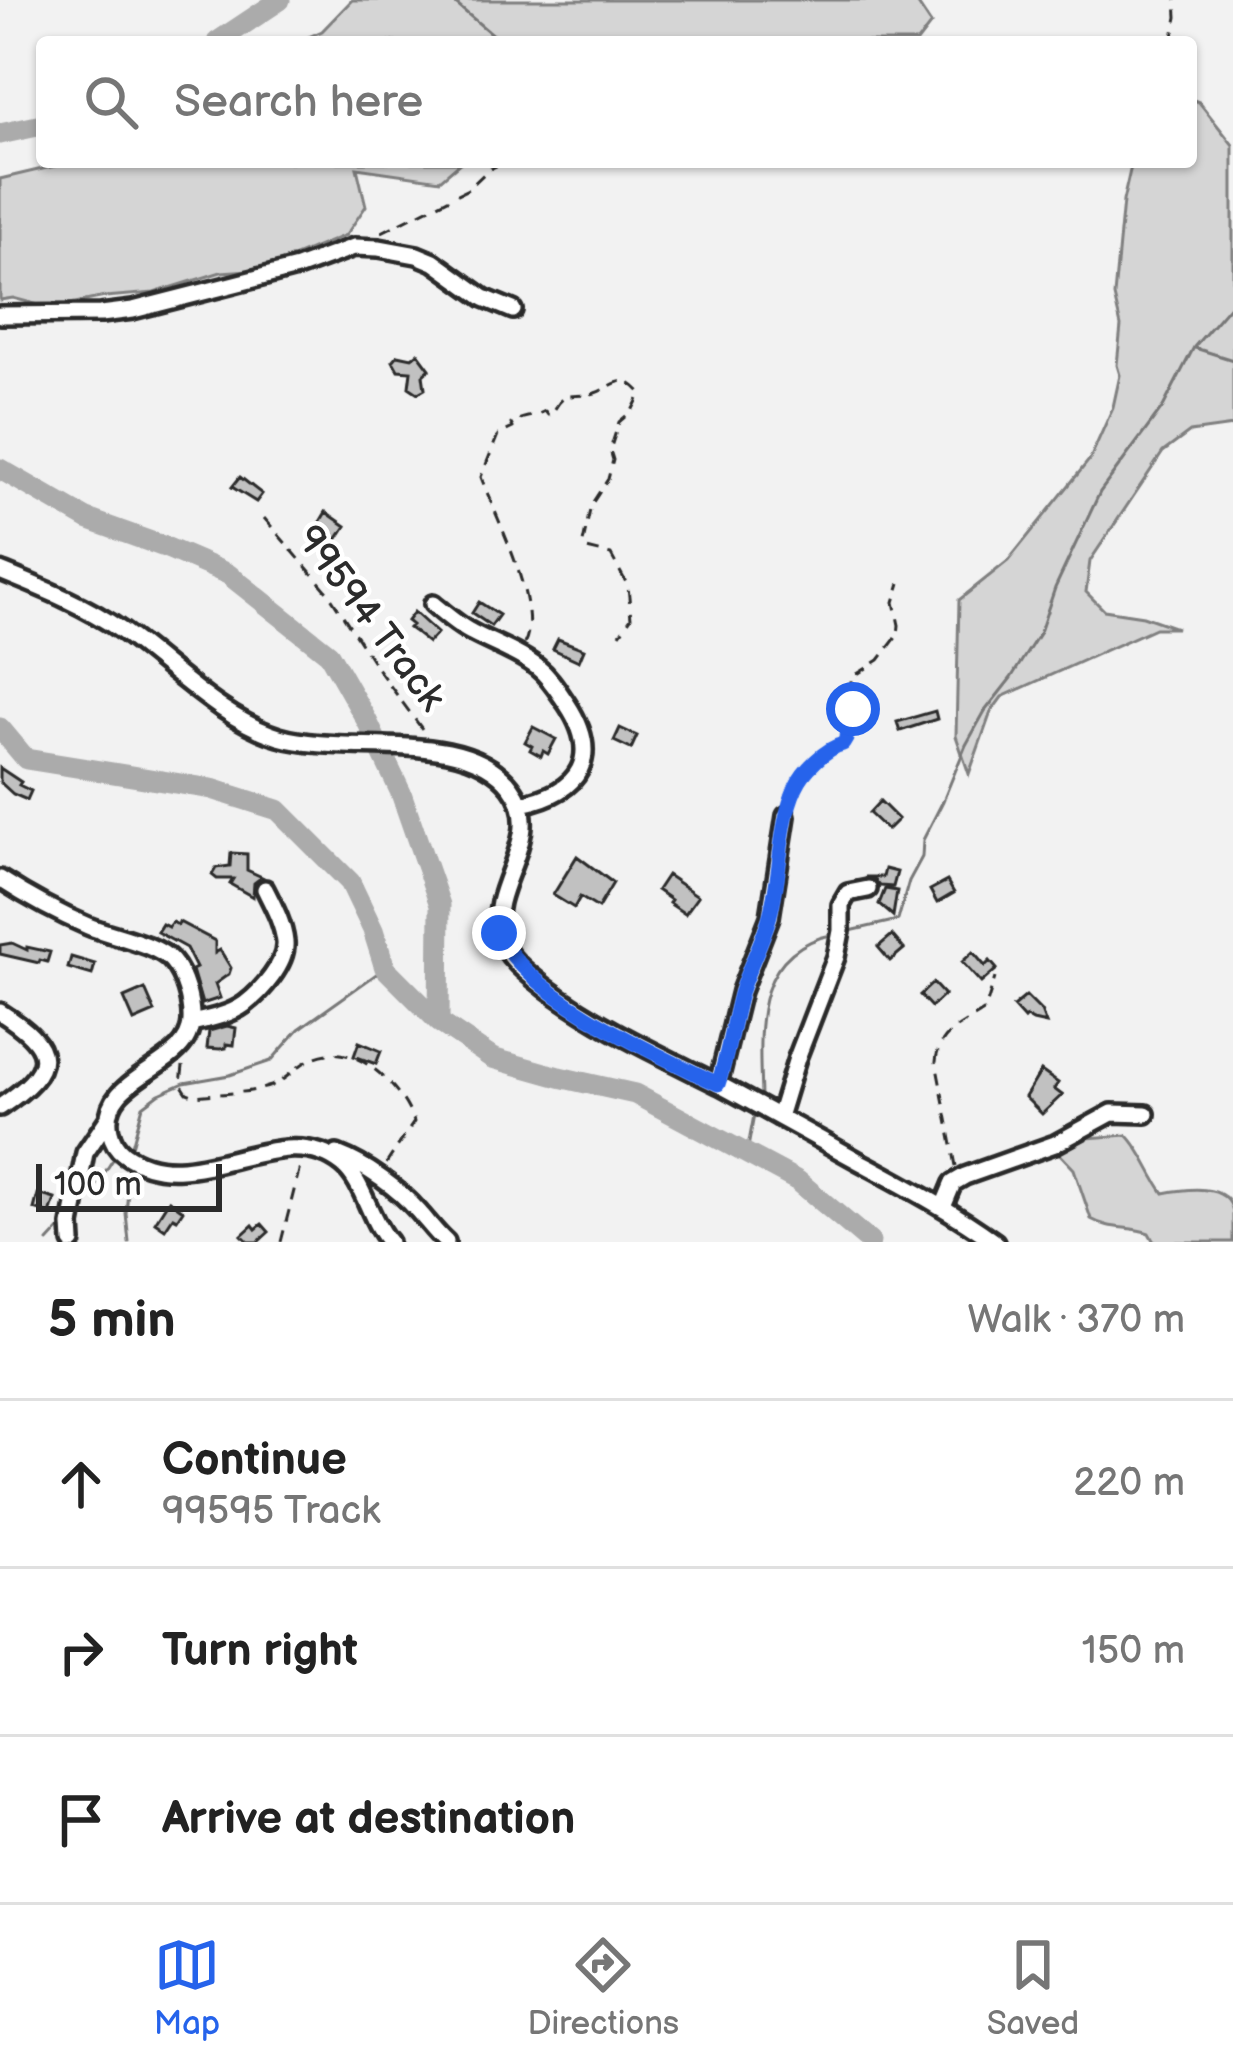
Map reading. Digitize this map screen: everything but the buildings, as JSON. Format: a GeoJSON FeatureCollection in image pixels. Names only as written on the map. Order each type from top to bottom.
{"type":"FeatureCollection","features":[{"type":"Feature","properties":{"kind":"street"},"geometry":{"type":"LineString","coordinates":[[0,315],[134,310],[297,268],[354,247],[417,255],[484,298],[513,310]]}},
{"type":"Feature","properties":{"kind":"street"},"geometry":{"type":"LineString","coordinates":[[0,572],[116,627],[252,728],[306,744],[437,748],[484,764],[502,777],[521,804],[524,823],[500,902],[499,933],[524,969],[610,1030],[943,1207],[995,1242]]}},
{"type":"Feature","properties":{"kind":"street"},"geometry":{"type":"LineString","coordinates":[[434,604],[466,630],[546,675],[579,724],[586,744],[583,763],[568,783],[544,799],[521,804]]}},
{"type":"Feature","properties":{"kind":"street"},"geometry":{"type":"LineString","coordinates":[[718,1084],[741,991],[770,917],[786,816]]}},
{"type":"Feature","properties":{"kind":"street"},"geometry":{"type":"LineString","coordinates":[[0,879],[88,926],[166,955],[185,987],[191,1023],[185,1040],[117,1098],[85,1154],[72,1242]]}},
{"type":"Feature","properties":{"kind":"street"},"geometry":{"type":"LineString","coordinates":[[191,1023],[243,1005],[284,958],[286,944],[265,889]]}},
{"type":"Feature","properties":{"kind":"street"},"geometry":{"type":"LineString","coordinates":[[778,1117],[836,957],[841,905],[848,893],[868,889]]}},
{"type":"Feature","properties":{"kind":"street"},"geometry":{"type":"LineString","coordinates":[[0,1012],[31,1033],[43,1054],[36,1076],[0,1107]]}},
{"type":"Feature","properties":{"kind":"street"},"geometry":{"type":"LineString","coordinates":[[943,1207],[957,1180],[1055,1144],[1112,1113],[1146,1114]]}},
{"type":"Feature","properties":{"kind":"street"},"geometry":{"type":"LineString","coordinates":[[108,1119],[110,1135],[124,1154],[167,1169],[300,1149],[344,1156],[397,1192],[446,1242]]}},
{"type":"Feature","properties":{"kind":"street"},"geometry":{"type":"LineString","coordinates":[[321,1150],[350,1172],[389,1242]]}},
{"type":"Feature","properties":{"kind":"path"},"geometry":{"type":"LineString","coordinates":[[1173,36],[1176,0]]}},
{"type":"Feature","properties":{"kind":"path"},"geometry":{"type":"LineString","coordinates":[[401,222],[468,189],[492,168]]}},
{"type":"Feature","properties":{"kind":"path"},"geometry":{"type":"LineString","coordinates":[[515,654],[527,640],[528,610],[510,546],[481,477],[490,451],[498,435],[513,428],[517,419],[545,411],[552,414],[568,395],[598,392],[625,382],[641,393],[632,411],[619,422],[608,479],[591,505],[584,542],[587,550],[611,555],[628,586],[632,618],[620,634]]}},
{"type":"Feature","properties":{"kind":"path","name":"99594 Track"},"geometry":{"type":"LineString","coordinates":[[264,518],[327,591],[437,748]]}},
{"type":"Feature","properties":{"kind":"path"},"geometry":{"type":"LineString","coordinates":[[786,816],[801,778],[828,749],[846,739],[847,725],[857,713],[843,697],[853,683],[851,678],[879,660],[898,635],[894,602],[900,583]]}},
{"type":"Feature","properties":{"kind":"path"},"geometry":{"type":"LineString","coordinates":[[957,1180],[937,1049],[953,1030],[985,1010],[994,978]]}},
{"type":"Feature","properties":{"kind":"path"},"geometry":{"type":"LineString","coordinates":[[185,1040],[181,1084],[195,1096],[277,1084],[325,1054],[343,1055],[374,1067],[389,1079],[414,1122],[386,1166],[397,1192]]}},
{"type":"Feature","properties":{"kind":"path"},"geometry":{"type":"LineString","coordinates":[[281,1242],[301,1171],[300,1149]]}},
{"type":"Feature","properties":{"kind":"shaded area"},"geometry":{"type":"Polygon","coordinates":[[[352,0],[915,0],[931,24],[922,36],[311,36],[322,31],[352,0]]]}},
{"type":"Feature","properties":{"kind":"shaded area"},"geometry":{"type":"Polygon","coordinates":[[[1199,102],[1233,145],[1233,426],[1190,432],[1163,452],[1090,561],[1086,592],[1104,610],[1177,628],[1155,628],[1002,697],[991,712],[969,774],[956,736],[959,600],[1008,561],[1090,459],[1113,407],[1120,375],[1121,326],[1114,296],[1131,168],[1197,168],[1199,102]]]}},
{"type":"Feature","properties":{"kind":"shaded area"},"geometry":{"type":"Polygon","coordinates":[[[47,168],[357,168],[366,206],[346,235],[264,269],[221,272],[154,293],[50,308],[13,298],[0,300],[0,179],[47,168]]]}},
{"type":"Feature","properties":{"kind":"shaded area"},"geometry":{"type":"Polygon","coordinates":[[[357,168],[454,168],[440,180],[357,168]]]}},
{"type":"Feature","properties":{"kind":"shaded area"},"geometry":{"type":"Polygon","coordinates":[[[1127,1135],[1164,1193],[1204,1190],[1229,1202],[1233,1242],[1154,1242],[1149,1233],[1091,1219],[1074,1169],[1056,1150],[1087,1138],[1127,1135]]]}},
{"type":"Feature","properties":{"kind":"waterway"},"geometry":{"type":"LineString","coordinates":[[226,36],[280,0]]}},
{"type":"Feature","properties":{"kind":"waterway"},"geometry":{"type":"LineString","coordinates":[[451,0],[494,36]]}},
{"type":"Feature","properties":{"kind":"waterway"},"geometry":{"type":"LineString","coordinates":[[0,134],[36,126]]}},
{"type":"Feature","properties":{"kind":"waterway"},"geometry":{"type":"LineString","coordinates":[[850,931],[898,920],[909,881],[922,857],[923,840],[966,745],[1040,632],[1100,492],[1163,407],[1194,347],[1233,302]]}},
{"type":"Feature","properties":{"kind":"waterway"},"geometry":{"type":"LineString","coordinates":[[1195,348],[1233,360]]}},
{"type":"Feature","properties":{"kind":"waterway"},"geometry":{"type":"LineString","coordinates":[[0,469],[87,519],[228,574],[329,654],[401,793],[440,905],[439,1022],[492,1058],[635,1094],[798,1181],[870,1242]]}},
{"type":"Feature","properties":{"kind":"waterway"},"geometry":{"type":"LineString","coordinates":[[0,728],[26,759],[212,789],[278,810],[350,882],[385,968],[439,1022]]}},
{"type":"Feature","properties":{"kind":"waterway"},"geometry":{"type":"LineString","coordinates":[[761,1096],[761,1020],[774,975],[808,943],[835,934]]}},
{"type":"Feature","properties":{"kind":"waterway"},"geometry":{"type":"LineString","coordinates":[[132,1146],[143,1106],[159,1094],[271,1061],[299,1029],[385,968]]}},
{"type":"Feature","properties":{"kind":"waterway"},"geometry":{"type":"LineString","coordinates":[[747,1153],[754,1115]]}},
{"type":"Feature","properties":{"kind":"waterway"},"geometry":{"type":"LineString","coordinates":[[82,1208],[112,1161]]}},
{"type":"Feature","properties":{"kind":"waterway"},"geometry":{"type":"LineString","coordinates":[[129,1180],[129,1242]]}},
{"type":"Feature","properties":{"kind":"waterway"},"geometry":{"type":"LineString","coordinates":[[48,1242],[60,1229]]}},
{"type":"Feature","properties":{"kind":"route"},"geometry":{"type":"LineString","coordinates":[[499,933],[511,956],[546,988],[610,1030],[718,1084],[741,991],[770,917],[792,796],[823,754],[843,744],[847,725],[856,717],[853,709]]}}]}
